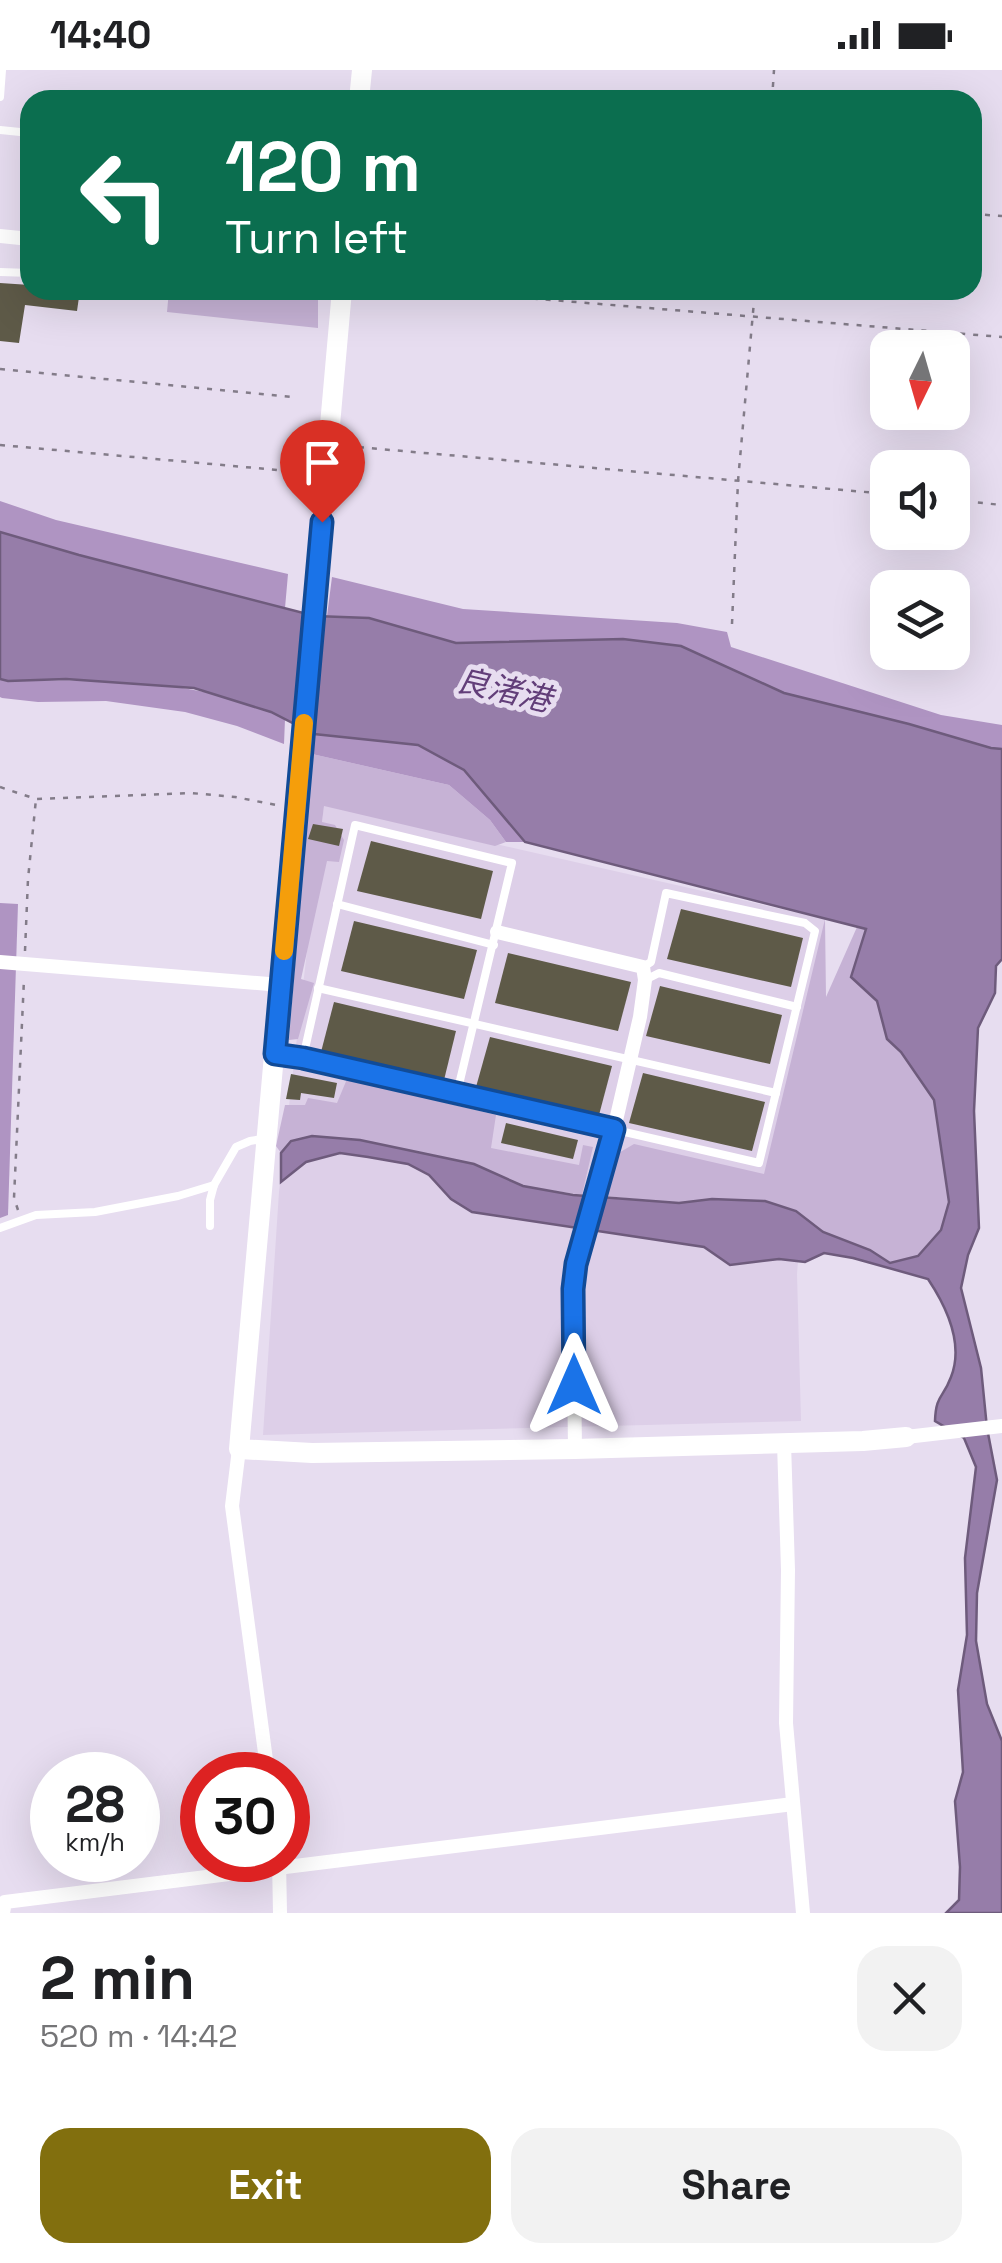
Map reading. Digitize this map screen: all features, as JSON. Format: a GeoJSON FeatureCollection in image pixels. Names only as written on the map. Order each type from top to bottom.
{"type":"FeatureCollection","features":[{"type":"Feature","properties":{"kind":"street"},"geometry":{"type":"LineString","coordinates":[[265,1752],[232,1506],[341,300]]}},
{"type":"Feature","properties":{"kind":"street"},"geometry":{"type":"LineString","coordinates":[[495,938],[644,973],[614,1129],[576,1264],[574,1449]]}},
{"type":"Feature","properties":{"kind":"street"},"geometry":{"type":"LineString","coordinates":[[0,962],[281,985]]}},
{"type":"Feature","properties":{"kind":"street"},"geometry":{"type":"LineString","coordinates":[[239,1449],[312,1453],[863,1441],[1002,1426]]}},
{"type":"Feature","properties":{"kind":"street"},"geometry":{"type":"LineString","coordinates":[[784,1443],[788,1570],[786,1723],[804,1913]]}},
{"type":"Feature","properties":{"kind":"street"},"geometry":{"type":"LineString","coordinates":[[310,1860],[793,1804]]}},
{"type":"Feature","properties":{"kind":"street"},"geometry":{"type":"LineString","coordinates":[[3,1913],[5,1902],[180,1878]]}},
{"type":"Feature","properties":{"kind":"street"},"geometry":{"type":"LineString","coordinates":[[279,1882],[280,1913]]}},
{"type":"Feature","properties":{"kind":"lane"},"geometry":{"type":"LineString","coordinates":[[0,97],[2,70]]}},
{"type":"Feature","properties":{"kind":"lane"},"geometry":{"type":"LineString","coordinates":[[303,1058],[355,825],[512,863],[457,1093]]}},
{"type":"Feature","properties":{"kind":"lane"},"geometry":{"type":"LineString","coordinates":[[275,1054],[760,1163],[814,931],[805,923],[666,893],[651,962],[644,973]]}},
{"type":"Feature","properties":{"kind":"lane"},"geometry":{"type":"LineString","coordinates":[[337,904],[495,938]]}},
{"type":"Feature","properties":{"kind":"lane"},"geometry":{"type":"LineString","coordinates":[[644,973],[659,972],[796,1007]]}},
{"type":"Feature","properties":{"kind":"lane"},"geometry":{"type":"LineString","coordinates":[[318,988],[776,1092]]}},
{"type":"Feature","properties":{"kind":"lane"},"geometry":{"type":"LineString","coordinates":[[210,1226],[214,1185],[236,1147],[267,1138]]}},
{"type":"Feature","properties":{"kind":"lane"},"geometry":{"type":"LineString","coordinates":[[0,1228],[36,1215],[95,1212],[214,1185]]}},
{"type":"Feature","properties":{"kind":"path"},"geometry":{"type":"LineString","coordinates":[[554,300],[1002,337]]}},
{"type":"Feature","properties":{"kind":"path"},"geometry":{"type":"LineString","coordinates":[[732,624],[738,481],[754,300]]}},
{"type":"Feature","properties":{"kind":"path"},"geometry":{"type":"LineString","coordinates":[[0,369],[293,397]]}},
{"type":"Feature","properties":{"kind":"path"},"geometry":{"type":"LineString","coordinates":[[329,444],[870,492]]}},
{"type":"Feature","properties":{"kind":"path"},"geometry":{"type":"LineString","coordinates":[[0,445],[289,472]]}},
{"type":"Feature","properties":{"kind":"path"},"geometry":{"type":"LineString","coordinates":[[970,502],[1002,505]]}},
{"type":"Feature","properties":{"kind":"path"},"geometry":{"type":"LineString","coordinates":[[0,787],[36,799],[191,793],[235,796],[297,809]]}},
{"type":"Feature","properties":{"kind":"path"},"geometry":{"type":"LineString","coordinates":[[22,1220],[14,1198],[28,879],[36,799]]}},
{"type":"Feature","properties":{"kind":"shaded area"},"geometry":{"type":"Polygon","coordinates":[[[168,300],[318,300],[318,328],[167,312],[168,300]]]}},
{"type":"Feature","properties":{"kind":"shaded area"},"geometry":{"type":"Polygon","coordinates":[[[0,501],[56,520],[288,574],[285,608],[0,532],[0,501]]]}},
{"type":"Feature","properties":{"kind":"shaded area"},"geometry":{"type":"Polygon","coordinates":[[[332,577],[463,609],[677,623],[727,632],[731,647],[941,715],[1002,725],[1002,749],[784,693],[681,646],[456,643],[369,618],[327,616],[332,577]]]}},
{"type":"Feature","properties":{"kind":"shaded area"},"geometry":{"type":"Polygon","coordinates":[[[0,679],[113,681],[220,695],[285,719],[284,744],[185,712],[106,701],[2,698],[0,679]]]}},
{"type":"Feature","properties":{"kind":"shaded area"},"geometry":{"type":"Polygon","coordinates":[[[314,734],[418,745],[464,770],[525,842],[506,842],[490,820],[449,785],[312,754],[314,734]]]}},
{"type":"Feature","properties":{"kind":"shaded area"},"geometry":{"type":"Polygon","coordinates":[[[312,754],[449,785],[490,820],[506,842],[495,846],[324,806],[322,822],[335,825],[344,840],[339,862],[327,861],[301,979],[314,983],[298,1039],[289,1040],[312,754]]]}},
{"type":"Feature","properties":{"kind":"shaded area"},"geometry":{"type":"Polygon","coordinates":[[[324,805],[825,919],[797,1274],[801,1421],[263,1435],[279,1192],[324,805]]]}},
{"type":"Feature","properties":{"kind":"shaded area"},"geometry":{"type":"Polygon","coordinates":[[[0,903],[18,904],[8,1215],[0,1218],[0,903]]]}},
{"type":"Feature","properties":{"kind":"shaded area"},"geometry":{"type":"Polygon","coordinates":[[[825,919],[826,997],[857,927],[866,929],[852,977],[877,1001],[887,1039],[901,1052],[934,1100],[949,1202],[941,1230],[919,1256],[890,1263],[870,1250],[823,1232],[796,1211],[712,1199],[679,1203],[605,1196],[617,1154],[634,1144],[764,1174],[825,919]]]}},
{"type":"Feature","properties":{"kind":"shaded area"},"geometry":{"type":"Polygon","coordinates":[[[347,1079],[496,1115],[491,1148],[579,1165],[583,1145],[593,1147],[582,1195],[523,1186],[474,1164],[360,1141],[312,1136],[291,1141],[281,1153],[276,1146],[285,1105],[305,1105],[308,1098],[337,1103],[347,1079]]]}},
{"type":"Feature","properties":{"kind":"water","name":"良渚港"},"geometry":{"type":"Polygon","coordinates":[[[0,532],[315,616],[369,618],[456,643],[623,639],[681,646],[784,693],[1002,749],[1002,959],[996,966],[995,993],[978,1028],[974,1111],[979,1228],[961,1288],[981,1368],[997,1480],[977,1593],[976,1641],[987,1704],[1002,1741],[1002,1913],[946,1913],[959,1900],[955,1801],[963,1772],[958,1690],[967,1635],[965,1558],[976,1467],[964,1438],[935,1421],[938,1401],[951,1377],[955,1352],[947,1313],[928,1279],[824,1253],[805,1262],[779,1259],[730,1265],[704,1247],[472,1212],[451,1199],[429,1175],[408,1164],[368,1157],[340,1153],[306,1162],[281,1182],[281,1153],[291,1141],[312,1136],[360,1140],[474,1164],[523,1186],[573,1195],[679,1203],[712,1199],[765,1201],[796,1211],[823,1232],[870,1250],[890,1263],[918,1256],[941,1230],[949,1202],[934,1100],[901,1052],[887,1039],[877,1001],[851,977],[866,929],[525,842],[464,770],[418,745],[314,734],[271,712],[194,688],[66,679],[0,679],[0,532]]]}},
{"type":"Feature","properties":{"kind":"building"},"geometry":{"type":"Polygon","coordinates":[[[0,283],[20,284],[20,300],[79,300],[77,311],[25,305],[19,343],[0,341],[0,283]]]}},
{"type":"Feature","properties":{"kind":"building"},"geometry":{"type":"Polygon","coordinates":[[[313,824],[343,829],[339,846],[308,839],[313,824]]]}},
{"type":"Feature","properties":{"kind":"building"},"geometry":{"type":"Polygon","coordinates":[[[371,841],[493,871],[481,919],[357,891],[371,841]]]}},
{"type":"Feature","properties":{"kind":"building"},"geometry":{"type":"Polygon","coordinates":[[[681,909],[803,938],[791,987],[667,959],[681,909]]]}},
{"type":"Feature","properties":{"kind":"building"},"geometry":{"type":"Polygon","coordinates":[[[354,921],[477,950],[464,999],[341,971],[354,921]]]}},
{"type":"Feature","properties":{"kind":"building"},"geometry":{"type":"Polygon","coordinates":[[[508,953],[631,982],[618,1031],[495,1003],[508,953]]]}},
{"type":"Feature","properties":{"kind":"building"},"geometry":{"type":"Polygon","coordinates":[[[660,986],[782,1015],[770,1064],[646,1036],[660,986]]]}},
{"type":"Feature","properties":{"kind":"building"},"geometry":{"type":"Polygon","coordinates":[[[334,1002],[456,1031],[444,1080],[321,1052],[334,1002]]]}},
{"type":"Feature","properties":{"kind":"building"},"geometry":{"type":"Polygon","coordinates":[[[490,1037],[612,1066],[599,1115],[476,1087],[490,1037]]]}},
{"type":"Feature","properties":{"kind":"building"},"geometry":{"type":"Polygon","coordinates":[[[643,1073],[765,1102],[752,1151],[629,1123],[643,1073]]]}},
{"type":"Feature","properties":{"kind":"building"},"geometry":{"type":"Polygon","coordinates":[[[291,1074],[337,1083],[334,1098],[301,1093],[300,1100],[286,1099],[291,1074]]]}},
{"type":"Feature","properties":{"kind":"building"},"geometry":{"type":"Polygon","coordinates":[[[506,1123],[578,1140],[573,1159],[501,1143],[506,1123]]]}},
{"type":"Feature","properties":{"kind":"slow traffic"},"geometry":{"type":"LineString","coordinates":[[284,951],[304,723]]}},
{"type":"Feature","properties":{"kind":"route"},"geometry":{"type":"LineString","coordinates":[[322,522],[275,1054],[614,1129],[576,1264],[574,1385]]}}]}
